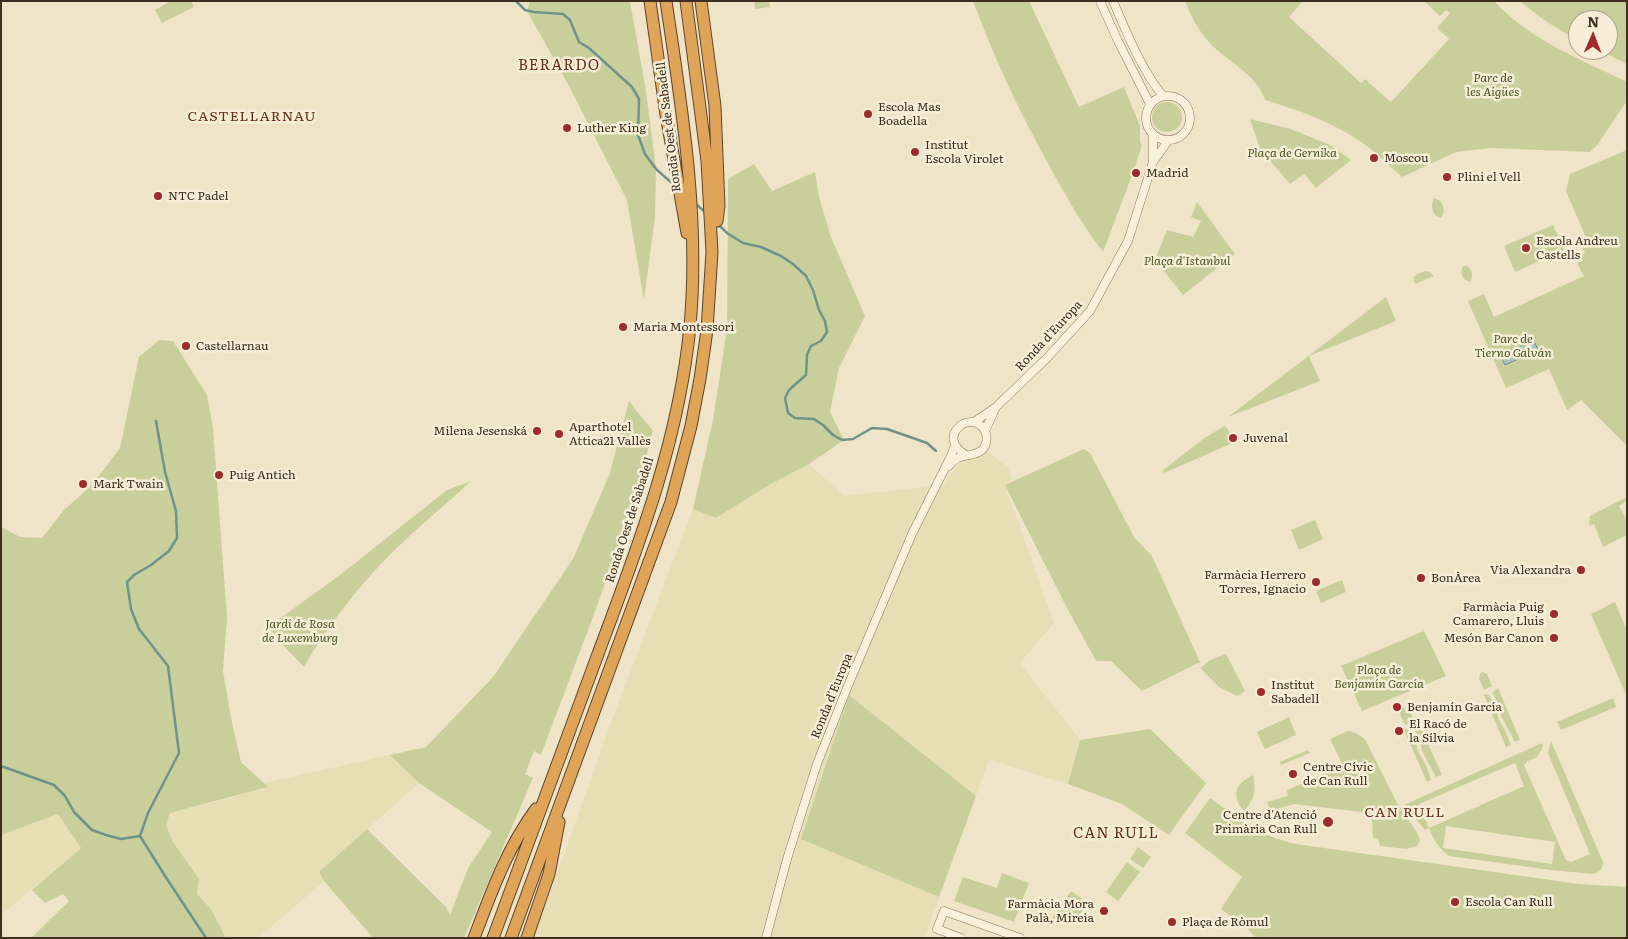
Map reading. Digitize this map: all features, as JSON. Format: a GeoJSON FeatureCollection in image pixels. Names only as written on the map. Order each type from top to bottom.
{"type":"FeatureCollection","features":[{"type":"Feature","properties":{"kind":"highway"},"geometry":{"type":"LineString","coordinates":[[650,1],[666,115],[692,261]]}},
{"type":"Feature","properties":{"kind":"highway","name":"Ronda Oest de Sabadell"},"geometry":{"type":"LineString","coordinates":[[493,938],[628,574],[665,458],[683,378],[690,326],[693,234],[689,169],[666,1]]}},
{"type":"Feature","properties":{"kind":"highway"},"geometry":{"type":"LineString","coordinates":[[686,1],[707,161],[712,252]]}},
{"type":"Feature","properties":{"kind":"highway"},"geometry":{"type":"LineString","coordinates":[[511,938],[671,502],[691,426],[707,330],[712,252],[719,206],[715,106],[701,1]]}},
{"type":"Feature","properties":{"kind":"highway"},"geometry":{"type":"LineString","coordinates":[[527,938],[549,874],[564,795]]}},
{"type":"Feature","properties":{"kind":"highway"},"geometry":{"type":"LineString","coordinates":[[474,938],[495,880],[527,820],[544,797]]}},
{"type":"Feature","properties":{"kind":"street"},"geometry":{"type":"LineString","coordinates":[[1100,1],[1150,104],[1163,96],[1155,85],[1129,36],[1113,1]]}},
{"type":"Feature","properties":{"kind":"street","name":"Ronda d'Europa"},"geometry":{"type":"LineString","coordinates":[[1153,162],[1168,141],[1174,140],[1185,133],[1190,121],[1190,113],[1183,101],[1163,96]]}},
{"type":"Feature","properties":{"kind":"street","name":"Ronda d'Europa"},"geometry":{"type":"LineString","coordinates":[[766,938],[787,859],[817,764],[912,534],[955,445],[954,433],[958,427],[965,423],[974,422],[996,407],[1047,358],[1090,310],[1128,241],[1153,162],[1153,135],[1146,123],[1145,117],[1150,104]]}},
{"type":"Feature","properties":{"kind":"street"},"geometry":{"type":"LineString","coordinates":[[1153,135],[1168,141]]}},
{"type":"Feature","properties":{"kind":"street","name":"Ronda d'Europa"},"geometry":{"type":"LineString","coordinates":[[943,473],[954,460],[966,455],[974,455],[986,445],[987,436],[985,432],[996,407]]}},
{"type":"Feature","properties":{"kind":"street"},"geometry":{"type":"LineString","coordinates":[[974,422],[981,426],[985,432]]}},
{"type":"Feature","properties":{"kind":"street"},"geometry":{"type":"LineString","coordinates":[[955,445],[959,451],[966,455]]}},
{"type":"Feature","properties":{"kind":"street"},"geometry":{"type":"LineString","coordinates":[[961,938],[937,929],[944,911],[1020,938]]}},
{"type":"Feature","properties":{"kind":"shaded area"},"geometry":{"type":"Polygon","coordinates":[[[986,450],[1008,467],[1012,480],[1005,485],[1054,623],[1020,663],[1080,740],[1068,784],[989,760],[976,796],[849,695],[801,839],[939,897],[924,938],[534,938],[613,717],[693,509],[716,518],[769,485],[809,464],[844,496],[943,485],[958,464],[986,450]]]}},
{"type":"Feature","properties":{"kind":"shaded area"},"geometry":{"type":"Polygon","coordinates":[[[390,755],[419,783],[319,872],[324,881],[258,938],[226,938],[211,909],[197,894],[199,879],[173,842],[166,825],[170,813],[268,787],[264,783],[390,755]]]}},
{"type":"Feature","properties":{"kind":"shaded area"},"geometry":{"type":"Polygon","coordinates":[[[58,814],[81,848],[1,915],[1,835],[58,814]]]}},
{"type":"Feature","properties":{"kind":"green space"},"geometry":{"type":"Polygon","coordinates":[[[171,1],[191,1],[194,7],[162,23],[155,10],[171,1]]]}},
{"type":"Feature","properties":{"kind":"green space"},"geometry":{"type":"Polygon","coordinates":[[[530,1],[630,1],[646,91],[656,169],[655,217],[644,300],[627,200],[568,84],[527,11],[530,1]]]}},
{"type":"Feature","properties":{"kind":"green space"},"geometry":{"type":"Polygon","coordinates":[[[754,1],[769,1],[770,7],[755,9],[754,1]]]}},
{"type":"Feature","properties":{"kind":"green space"},"geometry":{"type":"Polygon","coordinates":[[[973,1],[1029,1],[1079,107],[1124,87],[1140,126],[1140,142],[1142,145],[1103,252],[1072,206],[1035,139],[997,61],[973,1]]]}},
{"type":"Feature","properties":{"kind":"green space","name":"Parc de les Aigües"},"geometry":{"type":"Polygon","coordinates":[[[1185,1],[1303,1],[1289,17],[1361,83],[1365,79],[1391,102],[1449,39],[1437,28],[1450,13],[1446,10],[1440,16],[1424,1],[1494,1],[1523,27],[1568,54],[1568,60],[1580,60],[1627,82],[1627,101],[1598,144],[1590,152],[1491,148],[1456,152],[1402,177],[1353,136],[1329,123],[1265,100],[1261,91],[1248,75],[1216,49],[1205,37],[1185,1]]]}},
{"type":"Feature","properties":{"kind":"green space"},"geometry":{"type":"Polygon","coordinates":[[[1520,1],[1627,1],[1627,64],[1618,60],[1618,10],[1568,10],[1568,35],[1520,1]]]}},
{"type":"Feature","properties":{"kind":"green space"},"geometry":{"type":"Polygon","coordinates":[[[1167,102],[1178,106],[1182,117],[1178,128],[1167,132],[1156,128],[1152,117],[1156,106],[1167,102]]]}},
{"type":"Feature","properties":{"kind":"green space","name":"Plaça de Gernika"},"geometry":{"type":"Polygon","coordinates":[[[1250,119],[1291,129],[1330,145],[1351,160],[1316,188],[1304,174],[1290,184],[1260,149],[1250,119]]]}},
{"type":"Feature","properties":{"kind":"green space","name":"Parc de Tierno Galván"},"geometry":{"type":"Polygon","coordinates":[[[1627,150],[1627,446],[1581,400],[1567,410],[1549,369],[1506,388],[1468,301],[1484,294],[1494,317],[1584,276],[1577,263],[1583,261],[1581,256],[1585,253],[1579,243],[1587,240],[1566,191],[1570,174],[1627,150]]]}},
{"type":"Feature","properties":{"kind":"green space"},"geometry":{"type":"Polygon","coordinates":[[[754,164],[772,191],[815,172],[819,197],[831,237],[865,316],[839,368],[830,412],[844,440],[809,464],[769,485],[716,518],[693,509],[713,420],[727,329],[728,179],[754,164]]]}},
{"type":"Feature","properties":{"kind":"green space"},"geometry":{"type":"Polygon","coordinates":[[[1434,198],[1442,203],[1444,212],[1441,218],[1433,210],[1434,198]]]}},
{"type":"Feature","properties":{"kind":"green space","name":"Plaça d'Istanbul"},"geometry":{"type":"Polygon","coordinates":[[[1197,202],[1235,254],[1183,295],[1155,260],[1167,230],[1193,237],[1201,221],[1191,217],[1197,202]]]}},
{"type":"Feature","properties":{"kind":"green space"},"geometry":{"type":"Polygon","coordinates":[[[1553,225],[1564,250],[1515,272],[1504,246],[1553,225]]]}},
{"type":"Feature","properties":{"kind":"green space"},"geometry":{"type":"Polygon","coordinates":[[[1463,266],[1467,266],[1471,271],[1472,278],[1470,282],[1462,276],[1463,266]]]}},
{"type":"Feature","properties":{"kind":"green space"},"geometry":{"type":"Polygon","coordinates":[[[1426,271],[1434,276],[1415,284],[1413,278],[1417,274],[1426,271]]]}},
{"type":"Feature","properties":{"kind":"green space"},"geometry":{"type":"Polygon","coordinates":[[[1386,297],[1396,321],[1309,356],[1320,381],[1228,417],[1386,297]]]}},
{"type":"Feature","properties":{"kind":"green space"},"geometry":{"type":"Polygon","coordinates":[[[159,340],[173,341],[207,395],[213,428],[227,618],[223,671],[241,762],[268,787],[170,813],[166,825],[173,842],[199,879],[197,894],[211,909],[226,938],[31,938],[69,901],[63,894],[45,903],[32,890],[81,848],[58,814],[1,835],[1,527],[20,537],[42,538],[64,510],[92,485],[120,448],[139,357],[159,340]]]}},
{"type":"Feature","properties":{"kind":"green space"},"geometry":{"type":"Polygon","coordinates":[[[629,401],[653,431],[642,472],[601,594],[541,755],[534,751],[525,774],[533,778],[464,938],[373,938],[324,881],[319,872],[367,829],[446,907],[450,915],[468,868],[492,832],[419,783],[390,755],[426,747],[493,677],[573,559],[610,473],[629,401]]]}},
{"type":"Feature","properties":{"kind":"green space"},"geometry":{"type":"Polygon","coordinates":[[[1224,426],[1228,429],[1233,443],[1164,473],[1162,471],[1203,439],[1224,426]]]}},
{"type":"Feature","properties":{"kind":"green space"},"geometry":{"type":"Polygon","coordinates":[[[1084,449],[1090,453],[1134,537],[1152,556],[1200,662],[1142,691],[1111,661],[1096,661],[1005,485],[1084,449]]]}},
{"type":"Feature","properties":{"kind":"green space","name":"Jardí de Rosa de Luxemburg"},"geometry":{"type":"Polygon","coordinates":[[[471,481],[402,543],[369,577],[330,627],[304,667],[268,627],[340,575],[447,490],[471,481]]]}},
{"type":"Feature","properties":{"kind":"green space"},"geometry":{"type":"Polygon","coordinates":[[[1627,497],[1627,501],[1619,506],[1627,520],[1627,535],[1603,547],[1594,524],[1589,526],[1590,516],[1627,497]]]}},
{"type":"Feature","properties":{"kind":"green space"},"geometry":{"type":"Polygon","coordinates":[[[1315,520],[1323,539],[1299,550],[1291,530],[1315,520]]]}},
{"type":"Feature","properties":{"kind":"green space"},"geometry":{"type":"Polygon","coordinates":[[[1342,580],[1346,592],[1321,603],[1316,591],[1342,580]]]}},
{"type":"Feature","properties":{"kind":"green space"},"geometry":{"type":"Polygon","coordinates":[[[1615,602],[1627,631],[1627,697],[1591,614],[1615,602]]]}},
{"type":"Feature","properties":{"kind":"green space","name":"Plaça de Benjamín García"},"geometry":{"type":"Polygon","coordinates":[[[1424,631],[1446,676],[1362,711],[1341,666],[1424,631]]]}},
{"type":"Feature","properties":{"kind":"green space"},"geometry":{"type":"Polygon","coordinates":[[[1226,654],[1245,691],[1237,696],[1219,687],[1200,668],[1210,660],[1226,654]]]}},
{"type":"Feature","properties":{"kind":"green space"},"geometry":{"type":"Polygon","coordinates":[[[1482,672],[1487,674],[1492,686],[1484,690],[1479,678],[1482,672]]]}},
{"type":"Feature","properties":{"kind":"green space"},"geometry":{"type":"Polygon","coordinates":[[[1498,688],[1520,740],[1515,742],[1501,716],[1500,707],[1493,694],[1498,688]]]}},
{"type":"Feature","properties":{"kind":"green space"},"geometry":{"type":"Polygon","coordinates":[[[849,695],[976,796],[939,897],[801,839],[849,695]]]}},
{"type":"Feature","properties":{"kind":"green space"},"geometry":{"type":"Polygon","coordinates":[[[1484,695],[1489,695],[1496,707],[1498,718],[1511,745],[1506,747],[1484,695]]]}},
{"type":"Feature","properties":{"kind":"green space"},"geometry":{"type":"Polygon","coordinates":[[[1613,698],[1616,707],[1561,730],[1557,722],[1613,698]]]}},
{"type":"Feature","properties":{"kind":"green space"},"geometry":{"type":"Polygon","coordinates":[[[1401,708],[1410,711],[1414,721],[1405,725],[1400,715],[1401,708]]]}},
{"type":"Feature","properties":{"kind":"green space"},"geometry":{"type":"Polygon","coordinates":[[[1289,717],[1296,735],[1265,749],[1257,732],[1289,717]]]}},
{"type":"Feature","properties":{"kind":"green space"},"geometry":{"type":"Polygon","coordinates":[[[1419,724],[1442,775],[1436,777],[1422,751],[1414,729],[1414,726],[1419,724]]]}},
{"type":"Feature","properties":{"kind":"green space"},"geometry":{"type":"Polygon","coordinates":[[[1150,729],[1206,783],[1169,835],[1122,804],[1068,784],[1080,740],[1150,729]]]}},
{"type":"Feature","properties":{"kind":"green space"},"geometry":{"type":"Polygon","coordinates":[[[1404,730],[1409,730],[1416,742],[1418,752],[1426,765],[1431,780],[1427,782],[1404,730]]]}},
{"type":"Feature","properties":{"kind":"green space"},"geometry":{"type":"Polygon","coordinates":[[[1348,731],[1356,733],[1365,739],[1397,803],[1418,834],[1420,841],[1417,846],[1406,849],[1380,846],[1378,839],[1373,838],[1372,820],[1366,818],[1361,812],[1294,804],[1270,811],[1267,802],[1288,796],[1287,790],[1343,766],[1330,739],[1348,731]]]}},
{"type":"Feature","properties":{"kind":"green space"},"geometry":{"type":"Polygon","coordinates":[[[1551,741],[1603,862],[1601,870],[1593,874],[1449,856],[1437,844],[1429,828],[1425,830],[1404,805],[1542,743],[1543,747],[1537,757],[1524,765],[1566,860],[1571,862],[1590,854],[1548,753],[1551,741]],[[1515,763],[1419,804],[1429,828],[1524,786],[1515,763]],[[1446,826],[1443,848],[1552,864],[1555,842],[1446,826]]]}},
{"type":"Feature","properties":{"kind":"green space"},"geometry":{"type":"Polygon","coordinates":[[[1308,750],[1310,753],[1281,765],[1280,762],[1308,750]]]}},
{"type":"Feature","properties":{"kind":"green space"},"geometry":{"type":"Polygon","coordinates":[[[1253,775],[1254,794],[1244,811],[1237,800],[1237,790],[1242,782],[1253,775]]]}},
{"type":"Feature","properties":{"kind":"green space"},"geometry":{"type":"Polygon","coordinates":[[[1210,798],[1260,831],[1283,841],[1296,844],[1579,884],[1627,887],[1627,938],[1256,938],[1248,929],[1221,909],[1242,877],[1185,833],[1210,798]]]}},
{"type":"Feature","properties":{"kind":"green space"},"geometry":{"type":"Polygon","coordinates":[[[1138,847],[1151,857],[1143,868],[1130,859],[1138,847]]]}},
{"type":"Feature","properties":{"kind":"green space"},"geometry":{"type":"Polygon","coordinates":[[[1127,862],[1140,872],[1118,901],[1106,892],[1127,862]]]}},
{"type":"Feature","properties":{"kind":"green space"},"geometry":{"type":"Polygon","coordinates":[[[1002,873],[1029,883],[1014,922],[954,901],[963,877],[997,888],[1002,873]]]}},
{"type":"Feature","properties":{"kind":"green space"},"geometry":{"type":"Polygon","coordinates":[[[1071,891],[1088,903],[1073,924],[1052,918],[1071,891]]]}},
{"type":"Feature","properties":{"kind":"water"},"geometry":{"type":"Polygon","coordinates":[[[1534,341],[1538,350],[1505,365],[1500,355],[1534,341]]]}},
{"type":"Feature","properties":{"kind":"waterway"},"geometry":{"type":"LineString","coordinates":[[516,1],[525,10],[563,14],[570,20],[579,42],[589,48],[632,87],[639,99],[638,135],[645,154],[656,169],[674,185]]}},
{"type":"Feature","properties":{"kind":"waterway"},"geometry":{"type":"LineString","coordinates":[[695,203],[706,213]]}},
{"type":"Feature","properties":{"kind":"waterway"},"geometry":{"type":"LineString","coordinates":[[717,223],[727,233],[743,243],[761,247],[793,264],[806,276],[825,321],[827,332],[821,341],[811,346],[807,355],[806,375],[789,390],[785,398],[788,413],[795,418],[814,419],[842,440],[853,439],[872,428],[887,429],[927,443],[936,451]]}},
{"type":"Feature","properties":{"kind":"waterway"},"geometry":{"type":"LineString","coordinates":[[140,836],[148,813],[179,753],[168,666],[139,629],[131,609],[127,582],[169,551],[177,538],[176,511],[165,472],[156,421]]}},
{"type":"Feature","properties":{"kind":"waterway"},"geometry":{"type":"LineString","coordinates":[[1,766],[54,785],[65,796],[74,812],[92,830],[121,839],[140,836],[206,938]]}},
{"type":"Feature","properties":{"kind":"place","name":"Escola Mas Boadella"},"geometry":{"type":"Point","coordinates":[868,114]}},
{"type":"Feature","properties":{"kind":"place","name":"Luther King"},"geometry":{"type":"Point","coordinates":[567,128]}},
{"type":"Feature","properties":{"kind":"place","name":"Institut Escola Virolet"},"geometry":{"type":"Point","coordinates":[915,152]}},
{"type":"Feature","properties":{"kind":"place","name":"Moscou"},"geometry":{"type":"Point","coordinates":[1374,158]}},
{"type":"Feature","properties":{"kind":"place","name":"Madrid"},"geometry":{"type":"Point","coordinates":[1136,173]}},
{"type":"Feature","properties":{"kind":"place","name":"Plini el Vell"},"geometry":{"type":"Point","coordinates":[1447,177]}},
{"type":"Feature","properties":{"kind":"place","name":"NTC Padel"},"geometry":{"type":"Point","coordinates":[158,196]}},
{"type":"Feature","properties":{"kind":"place","name":"Escola Andreu Castells"},"geometry":{"type":"Point","coordinates":[1526,248]}},
{"type":"Feature","properties":{"kind":"place","name":"Maria Montessori"},"geometry":{"type":"Point","coordinates":[623,327]}},
{"type":"Feature","properties":{"kind":"place","name":"Castellarnau"},"geometry":{"type":"Point","coordinates":[186,346]}},
{"type":"Feature","properties":{"kind":"place","name":"Milena Jesenská"},"geometry":{"type":"Point","coordinates":[537,431]}},
{"type":"Feature","properties":{"kind":"place","name":"Aparthotel Attica21 Vallès"},"geometry":{"type":"Point","coordinates":[559,434]}},
{"type":"Feature","properties":{"kind":"place","name":"Juvenal"},"geometry":{"type":"Point","coordinates":[1233,438]}},
{"type":"Feature","properties":{"kind":"place","name":"Puig Antich"},"geometry":{"type":"Point","coordinates":[219,475]}},
{"type":"Feature","properties":{"kind":"place","name":"Mark Twain"},"geometry":{"type":"Point","coordinates":[83,484]}},
{"type":"Feature","properties":{"kind":"place","name":"Via Alexandra"},"geometry":{"type":"Point","coordinates":[1581,570]}},
{"type":"Feature","properties":{"kind":"place","name":"BonÀrea"},"geometry":{"type":"Point","coordinates":[1421,578]}},
{"type":"Feature","properties":{"kind":"place","name":"Farmàcia Herrero Torres, Ignacio"},"geometry":{"type":"Point","coordinates":[1316,582]}},
{"type":"Feature","properties":{"kind":"place","name":"Farmàcia Puig Camarero, Lluis"},"geometry":{"type":"Point","coordinates":[1554,614]}},
{"type":"Feature","properties":{"kind":"place","name":"Mesón Bar Canon"},"geometry":{"type":"Point","coordinates":[1554,638]}},
{"type":"Feature","properties":{"kind":"place","name":"Institut Sabadell"},"geometry":{"type":"Point","coordinates":[1261,692]}},
{"type":"Feature","properties":{"kind":"place","name":"Benjamín García"},"geometry":{"type":"Point","coordinates":[1397,707]}},
{"type":"Feature","properties":{"kind":"place","name":"El Racó de la Sílvia"},"geometry":{"type":"Point","coordinates":[1399,731]}},
{"type":"Feature","properties":{"kind":"place","name":"Centre Cívic de Can Rull"},"geometry":{"type":"Point","coordinates":[1293,774]}},
{"type":"Feature","properties":{"kind":"place","name":"Centre d'Atenció Primària Can Rull"},"geometry":{"type":"Point","coordinates":[1328,822]}},
{"type":"Feature","properties":{"kind":"place","name":"Escola Can Rull"},"geometry":{"type":"Point","coordinates":[1455,902]}},
{"type":"Feature","properties":{"kind":"place","name":"Farmàcia Mora Palà, Mireia"},"geometry":{"type":"Point","coordinates":[1104,911]}},
{"type":"Feature","properties":{"kind":"place","name":"Plaça de Ròmul"},"geometry":{"type":"Point","coordinates":[1172,922]}},
{"type":"Feature","properties":{"kind":"district","name":"BERARDO"},"geometry":{"type":"Point","coordinates":[559,66]}},
{"type":"Feature","properties":{"kind":"district","name":"CASTELLARNAU"},"geometry":{"type":"Point","coordinates":[252,117]}},
{"type":"Feature","properties":{"kind":"district","name":"CAN RULL"},"geometry":{"type":"Point","coordinates":[1405,813]}},
{"type":"Feature","properties":{"kind":"district","name":"CAN RULL"},"geometry":{"type":"Point","coordinates":[1116,834]}}]}
